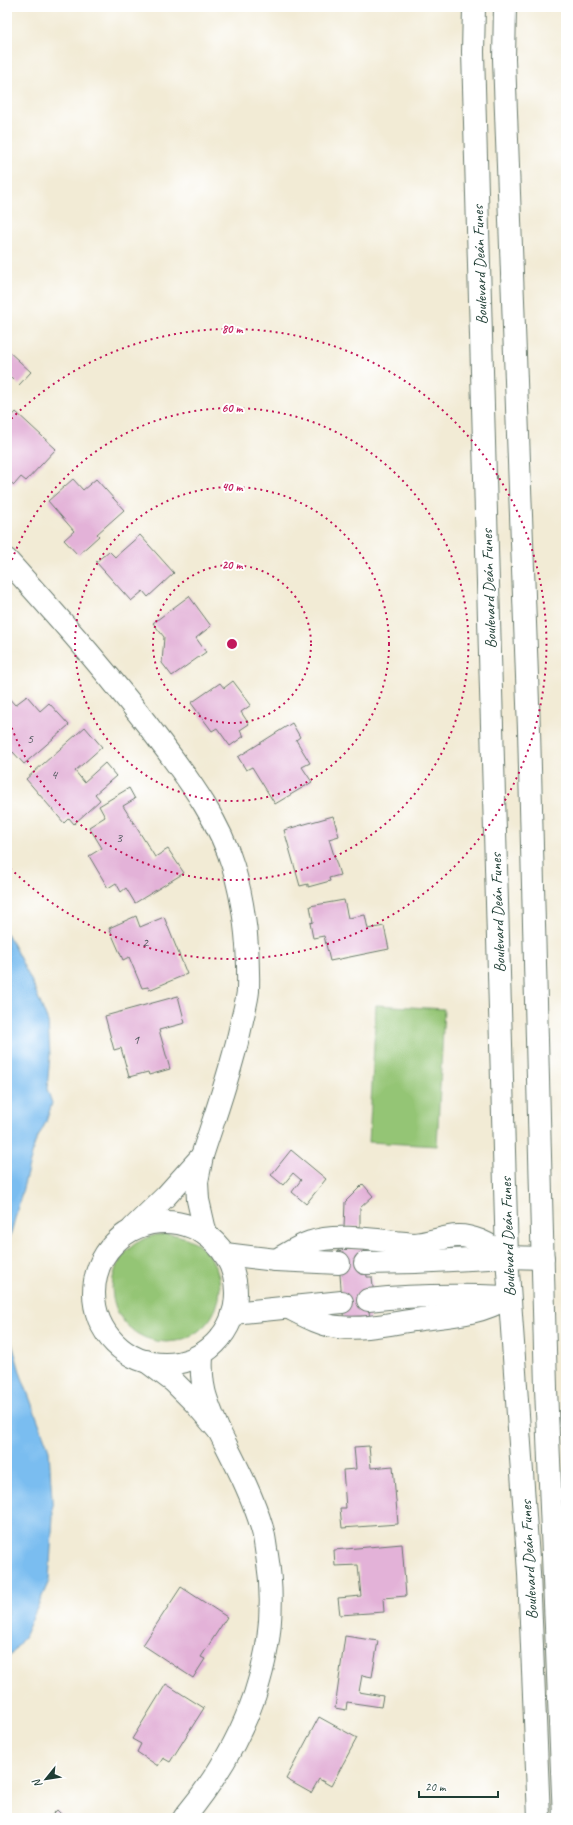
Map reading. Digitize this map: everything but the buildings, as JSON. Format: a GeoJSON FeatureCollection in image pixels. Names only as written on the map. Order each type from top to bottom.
{"type":"FeatureCollection","features":[{"type":"Feature","properties":{"kind":"main road","name":"Boulevard Deán Funes"},"geometry":{"type":"LineString","coordinates":[[474,7],[474,60],[507,1257],[530,1573],[539,1818]]}},
{"type":"Feature","properties":{"kind":"main road","name":"Boulevard Deán Funes"},"geometry":{"type":"LineString","coordinates":[[505,7],[504,59],[529,730],[544,1298],[564,1818]]}},
{"type":"Feature","properties":{"kind":"main road"},"geometry":{"type":"LineString","coordinates":[[7,560],[88,651],[147,724],[186,778],[212,819],[233,865],[242,904],[247,939],[248,993],[236,1050],[202,1156],[197,1182],[198,1200],[206,1235]]}},
{"type":"Feature","properties":{"kind":"main road"},"geometry":{"type":"LineString","coordinates":[[202,1156],[166,1196],[130,1231],[112,1246],[99,1266],[94,1290],[97,1313],[108,1335],[125,1351],[146,1362],[174,1382],[195,1403],[219,1431]]}},
{"type":"Feature","properties":{"kind":"main road"},"geometry":{"type":"LineString","coordinates":[[130,1231],[148,1224],[168,1222],[188,1226],[206,1235],[225,1254],[233,1273],[236,1293],[233,1313],[226,1329],[216,1343],[202,1354],[184,1362],[146,1362]]}},
{"type":"Feature","properties":{"kind":"main road"},"geometry":{"type":"LineString","coordinates":[[276,1260],[312,1242],[327,1238],[350,1238],[415,1253],[543,1258]]}},
{"type":"Feature","properties":{"kind":"main road"},"geometry":{"type":"LineString","coordinates":[[365,1263],[415,1253]]}},
{"type":"Feature","properties":{"kind":"main road"},"geometry":{"type":"LineString","coordinates":[[415,1253],[417,1320]]}},
{"type":"Feature","properties":{"kind":"main road"},"geometry":{"type":"LineString","coordinates":[[225,1254],[276,1260],[339,1263]]}},
{"type":"Feature","properties":{"kind":"main road"},"geometry":{"type":"LineString","coordinates":[[368,1300],[416,1295],[454,1294],[544,1298]]}},
{"type":"Feature","properties":{"kind":"main road"},"geometry":{"type":"LineString","coordinates":[[287,1307],[321,1324],[338,1327],[364,1328],[470,1313],[497,1304],[509,1297]]}},
{"type":"Feature","properties":{"kind":"main road"},"geometry":{"type":"LineString","coordinates":[[233,1313],[342,1302]]}},
{"type":"Feature","properties":{"kind":"main road"},"geometry":{"type":"LineString","coordinates":[[184,1818],[223,1763],[249,1715],[263,1671],[269,1627],[271,1581],[262,1529],[245,1482],[204,1398],[201,1374],[202,1354]]}},
{"type":"Feature","properties":{"kind":"green space"},"geometry":{"type":"Polygon","coordinates":[[[376,1005],[444,1009],[437,1146],[369,1142],[376,1005]]]}},
{"type":"Feature","properties":{"kind":"green space"},"geometry":{"type":"Polygon","coordinates":[[[166,1234],[187,1238],[204,1250],[216,1267],[220,1288],[216,1309],[204,1326],[187,1338],[166,1342],[145,1338],[128,1326],[116,1309],[112,1288],[116,1267],[128,1250],[145,1238],[166,1234]]]}},
{"type":"Feature","properties":{"kind":"water"},"geometry":{"type":"Polygon","coordinates":[[[7,933],[32,982],[48,1022],[50,1055],[47,1089],[52,1103],[46,1122],[35,1143],[9,1241],[7,1255],[7,933]]]}},
{"type":"Feature","properties":{"kind":"water"},"geometry":{"type":"Polygon","coordinates":[[[7,1326],[21,1375],[49,1450],[53,1516],[49,1581],[24,1637],[7,1660],[7,1326]]]}}]}
